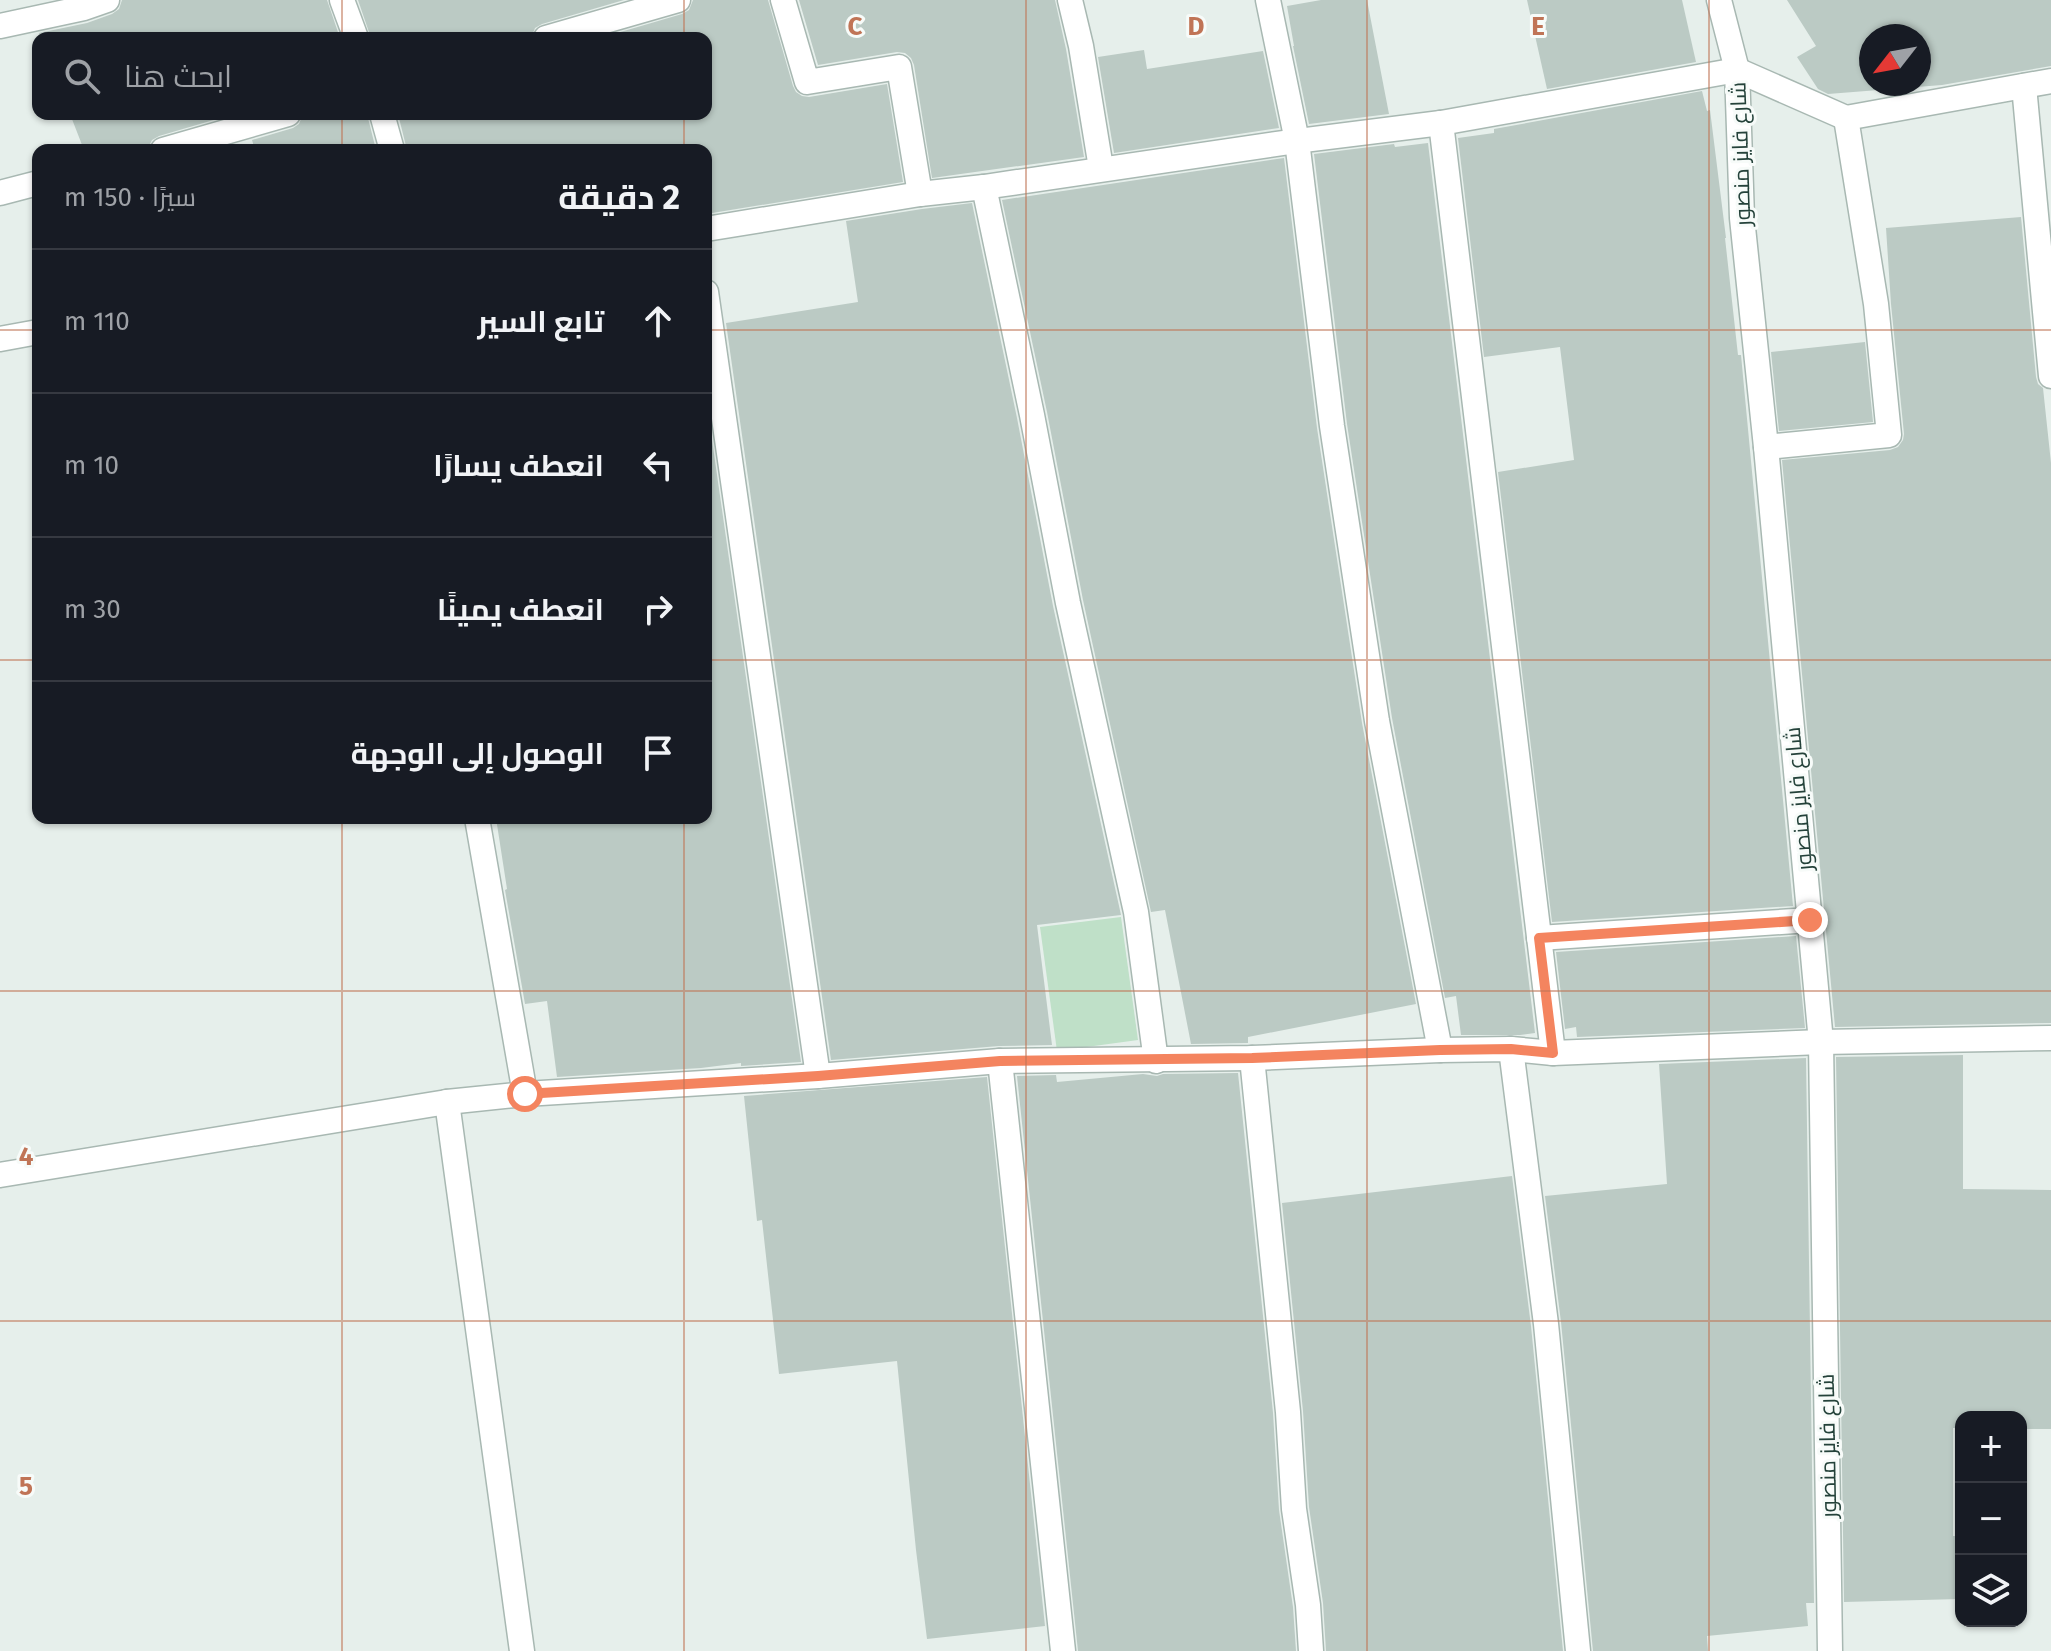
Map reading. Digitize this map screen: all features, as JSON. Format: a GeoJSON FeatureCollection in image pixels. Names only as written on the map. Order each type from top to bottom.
{"type":"FeatureCollection","features":[{"type":"Feature","properties":{"kind":"street"},"geometry":{"type":"LineString","coordinates":[[0,26],[107,0]]}},
{"type":"Feature","properties":{"kind":"street"},"geometry":{"type":"LineString","coordinates":[[342,0],[354,32]]}},
{"type":"Feature","properties":{"kind":"street"},"geometry":{"type":"LineString","coordinates":[[567,32],[678,0]]}},
{"type":"Feature","properties":{"kind":"street"},"geometry":{"type":"LineString","coordinates":[[783,0],[807,82],[899,67],[920,194]]}},
{"type":"Feature","properties":{"kind":"street"},"geometry":{"type":"LineString","coordinates":[[1070,0],[1081,46],[1101,168]]}},
{"type":"Feature","properties":{"kind":"street"},"geometry":{"type":"LineString","coordinates":[[1268,0],[1297,141],[1332,426],[1377,721],[1440,1050]]}},
{"type":"Feature","properties":{"kind":"street","name":"شارع فايز منصور"},"geometry":{"type":"LineString","coordinates":[[1719,0],[1737,70],[1742,218],[1821,1042],[1830,1651]]}},
{"type":"Feature","properties":{"kind":"street"},"geometry":{"type":"LineString","coordinates":[[712,228],[920,194],[1441,123],[1737,70],[1846,118],[2051,81]]}},
{"type":"Feature","properties":{"kind":"street"},"geometry":{"type":"LineString","coordinates":[[2024,86],[2051,376]]}},
{"type":"Feature","properties":{"kind":"street"},"geometry":{"type":"LineString","coordinates":[[1766,447],[1889,435],[1876,304],[1846,118]]}},
{"type":"Feature","properties":{"kind":"street"},"geometry":{"type":"LineString","coordinates":[[185,144],[268,120]]}},
{"type":"Feature","properties":{"kind":"street"},"geometry":{"type":"LineString","coordinates":[[384,120],[390,144]]}},
{"type":"Feature","properties":{"kind":"street"},"geometry":{"type":"LineString","coordinates":[[1441,123],[1553,1053]]}},
{"type":"Feature","properties":{"kind":"street"},"geometry":{"type":"LineString","coordinates":[[0,193],[32,185]]}},
{"type":"Feature","properties":{"kind":"street"},"geometry":{"type":"LineString","coordinates":[[984,187],[1068,603],[1136,912],[1156,1061]]}},
{"type":"Feature","properties":{"kind":"street"},"geometry":{"type":"LineString","coordinates":[[0,339],[32,333]]}},
{"type":"Feature","properties":{"kind":"street"},"geometry":{"type":"LineString","coordinates":[[712,334],[818,1076]]}},
{"type":"Feature","properties":{"kind":"street"},"geometry":{"type":"LineString","coordinates":[[478,824],[525,1094]]}},
{"type":"Feature","properties":{"kind":"street"},"geometry":{"type":"LineString","coordinates":[[1539,938],[1810,920]]}},
{"type":"Feature","properties":{"kind":"street"},"geometry":{"type":"LineString","coordinates":[[0,1175],[447,1102],[1000,1061],[1156,1061],[1440,1050],[1511,1049],[1553,1053],[1821,1042],[2051,1038]]}},
{"type":"Feature","properties":{"kind":"street"},"geometry":{"type":"LineString","coordinates":[[1511,1049],[1546,1324],[1578,1651]]}},
{"type":"Feature","properties":{"kind":"street"},"geometry":{"type":"LineString","coordinates":[[1252,1058],[1287,1396],[1294,1509],[1308,1605],[1311,1651]]}},
{"type":"Feature","properties":{"kind":"street"},"geometry":{"type":"LineString","coordinates":[[1000,1061],[1063,1651]]}},
{"type":"Feature","properties":{"kind":"street"},"geometry":{"type":"LineString","coordinates":[[447,1102],[522,1651]]}},
{"type":"Feature","properties":{"kind":"green space"},"geometry":{"type":"Polygon","coordinates":[[[1121,917],[1138,1040],[1057,1051],[1040,927],[1121,917]]]}},
{"type":"Feature","properties":{"kind":"building"},"geometry":{"type":"Polygon","coordinates":[[[122,0],[327,0],[338,32],[44,32],[87,23],[119,9],[122,0]]]}},
{"type":"Feature","properties":{"kind":"building"},"geometry":{"type":"Polygon","coordinates":[[[358,0],[624,0],[542,24],[533,32],[369,32],[358,0]]]}},
{"type":"Feature","properties":{"kind":"building"},"geometry":{"type":"Polygon","coordinates":[[[693,0],[768,0],[793,86],[802,96],[887,84],[903,182],[712,213],[712,144],[406,144],[400,120],[712,120],[712,32],[620,32],[689,10],[693,0]]]}},
{"type":"Feature","properties":{"kind":"building"},"geometry":{"type":"Polygon","coordinates":[[[799,0],[1055,0],[1084,157],[932,178],[911,58],[897,52],[818,65],[799,0]]]}},
{"type":"Feature","properties":{"kind":"building"},"geometry":{"type":"Polygon","coordinates":[[[1321,0],[1367,0],[1389,114],[1309,124],[1287,6],[1321,0]]]}},
{"type":"Feature","properties":{"kind":"building"},"geometry":{"type":"Polygon","coordinates":[[[1527,0],[1682,0],[1696,62],[1547,89],[1527,0]]]}},
{"type":"Feature","properties":{"kind":"building"},"geometry":{"type":"Polygon","coordinates":[[[1787,0],[2051,0],[2051,66],[1931,86],[1931,24],[1859,24],[1859,92],[1828,94],[1818,89],[1797,57],[1816,46],[1787,0]]]}},
{"type":"Feature","properties":{"kind":"building"},"geometry":{"type":"Polygon","coordinates":[[[1144,50],[1147,69],[1263,51],[1279,128],[1114,153],[1098,57],[1144,50]]]}},
{"type":"Feature","properties":{"kind":"building"},"geometry":{"type":"Polygon","coordinates":[[[1702,91],[1707,111],[1710,110],[1738,355],[1741,355],[1793,906],[1552,922],[1498,472],[1574,460],[1560,347],[1484,357],[1458,138],[1702,91]]]}},
{"type":"Feature","properties":{"kind":"building"},"geometry":{"type":"Polygon","coordinates":[[[72,120],[214,120],[159,136],[150,144],[82,144],[72,120]]]}},
{"type":"Feature","properties":{"kind":"building"},"geometry":{"type":"Polygon","coordinates":[[[301,120],[368,120],[374,144],[253,144],[252,140],[299,124],[301,120]]]}},
{"type":"Feature","properties":{"kind":"building"},"geometry":{"type":"Polygon","coordinates":[[[1428,143],[1535,1033],[1520,1035],[1461,1035],[1456,996],[1445,998],[1392,718],[1347,424],[1314,154],[1428,143]]]}},
{"type":"Feature","properties":{"kind":"building"},"geometry":{"type":"Polygon","coordinates":[[[1284,158],[1317,428],[1362,723],[1416,1004],[1248,1037],[1248,1043],[1191,1044],[1165,910],[1151,912],[1083,600],[1002,200],[1284,158]]]}},
{"type":"Feature","properties":{"kind":"building"},"geometry":{"type":"Polygon","coordinates":[[[972,203],[1053,606],[1121,915],[1037,925],[1052,1045],[999,1046],[831,1060],[726,323],[858,302],[846,221],[972,203]]]}},
{"type":"Feature","properties":{"kind":"building"},"geometry":{"type":"Polygon","coordinates":[[[2021,217],[2036,377],[2043,388],[2051,463],[2051,1023],[1835,1027],[1782,460],[1890,450],[1898,447],[1903,440],[1886,228],[2021,217]]]}},
{"type":"Feature","properties":{"kind":"building"},"geometry":{"type":"Polygon","coordinates":[[[1865,342],[1873,422],[1779,431],[1771,352],[1865,342]]]}},
{"type":"Feature","properties":{"kind":"building"},"geometry":{"type":"Polygon","coordinates":[[[712,440],[801,1062],[741,1066],[741,1063],[557,1077],[547,1001],[525,1004],[497,824],[712,824],[712,440]]]}},
{"type":"Feature","properties":{"kind":"building"},"geometry":{"type":"Polygon","coordinates":[[[1796,936],[1805,1028],[1577,1037],[1576,1027],[1565,1029],[1556,952],[1796,936]]]}},
{"type":"Feature","properties":{"kind":"building"},"geometry":{"type":"Polygon","coordinates":[[[1963,1055],[1963,1189],[2051,1190],[2051,1429],[2027,1429],[2027,1411],[1955,1411],[1955,1599],[1844,1602],[1836,1057],[1963,1055]]]}},
{"type":"Feature","properties":{"kind":"building"},"geometry":{"type":"Polygon","coordinates":[[[1806,1058],[1814,1603],[1806,1603],[1808,1626],[1707,1636],[1708,1651],[1593,1651],[1561,1322],[1545,1196],[1667,1184],[1659,1064],[1806,1058]]]}},
{"type":"Feature","properties":{"kind":"building"},"geometry":{"type":"Polygon","coordinates":[[[1238,1073],[1273,1413],[1279,1510],[1296,1651],[1078,1651],[1017,1076],[1056,1075],[1057,1082],[1143,1074],[1238,1073]]]}},
{"type":"Feature","properties":{"kind":"building"},"geometry":{"type":"Polygon","coordinates":[[[987,1077],[1045,1626],[927,1639],[897,1361],[779,1374],[762,1220],[757,1221],[744,1096],[987,1077]]]}},
{"type":"Feature","properties":{"kind":"building"},"geometry":{"type":"Polygon","coordinates":[[[1512,1176],[1531,1326],[1563,1651],[1326,1651],[1323,1603],[1309,1507],[1303,1411],[1282,1203],[1512,1176]]]}},
{"type":"Feature","properties":{"kind":"route"},"geometry":{"type":"LineString","coordinates":[[525,1094],[1000,1061],[1156,1061],[1440,1050],[1511,1049],[1553,1053],[1539,938],[1810,920]]}}]}
